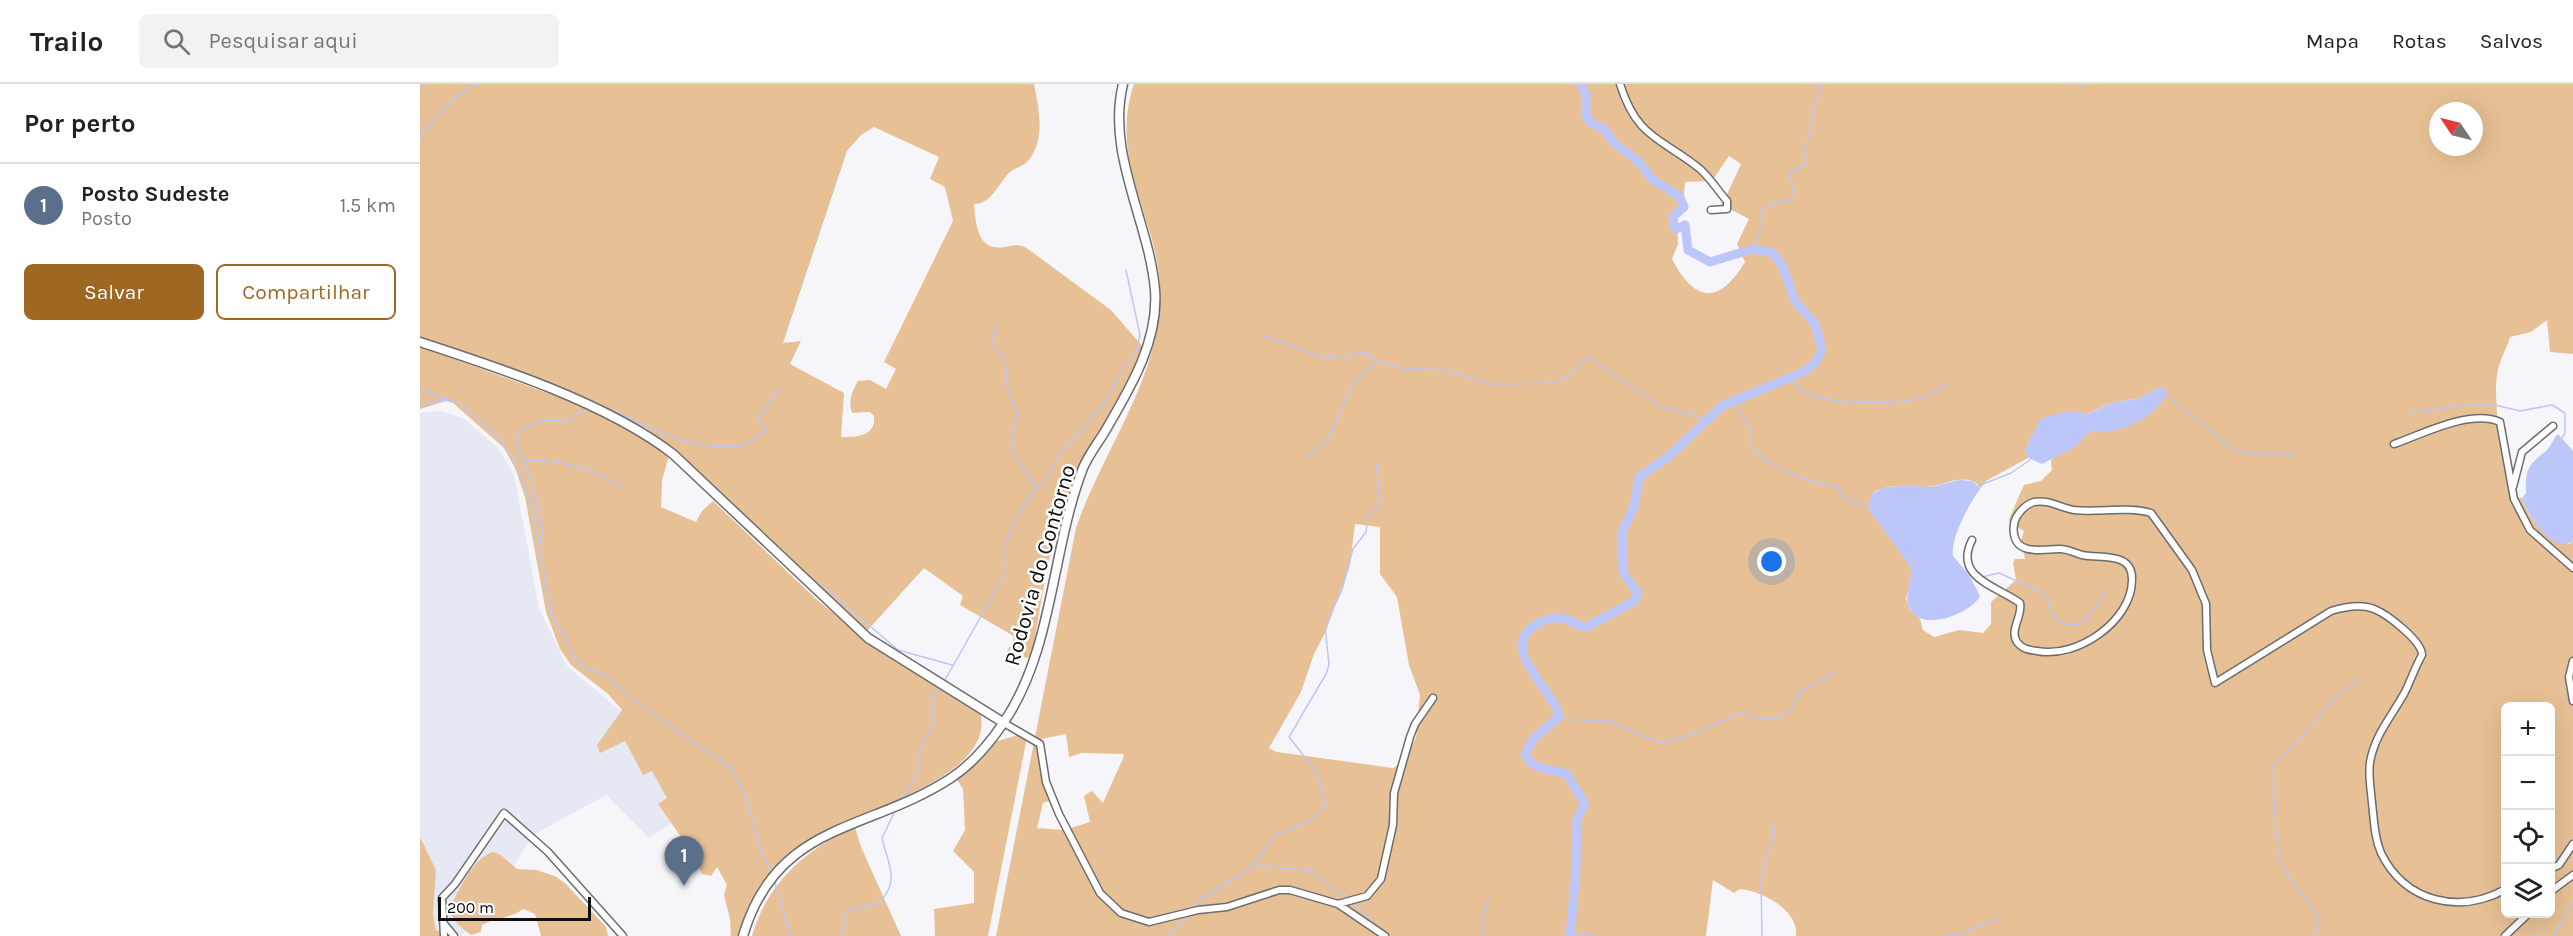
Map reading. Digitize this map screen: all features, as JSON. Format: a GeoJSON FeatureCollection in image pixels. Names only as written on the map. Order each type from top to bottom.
{"type":"FeatureCollection","features":[{"type":"Feature","properties":{"kind":"main road","name":"Rodovia do Contorno"},"geometry":{"type":"LineString","coordinates":[[743,936],[750,914],[766,886],[777,872],[801,850],[833,830],[926,792],[952,777],[980,753],[1004,723],[1032,666],[1060,547],[1084,467],[1130,388],[1151,337],[1155,291],[1144,230],[1123,162],[1119,101],[1123,84]]}},
{"type":"Feature","properties":{"kind":"main road"},"geometry":{"type":"LineString","coordinates":[[420,342],[570,397],[651,436],[673,454],[868,638],[1004,723]]}},
{"type":"Feature","properties":{"kind":"street"},"geometry":{"type":"LineString","coordinates":[[1620,84],[1634,114],[1651,137],[1699,168],[1727,201],[1727,209],[1711,210]]}},
{"type":"Feature","properties":{"kind":"street"},"geometry":{"type":"LineString","coordinates":[[2394,444],[2448,425],[2490,418],[2500,422],[2514,499],[2530,530],[2573,568]]}},
{"type":"Feature","properties":{"kind":"street"},"geometry":{"type":"LineString","coordinates":[[2512,488],[2522,452],[2553,426]]}},
{"type":"Feature","properties":{"kind":"street"},"geometry":{"type":"LineString","coordinates":[[1972,540],[1966,556],[1967,564],[1992,588],[2019,603],[2021,610],[2014,629],[2015,637],[2025,649],[2043,653],[2070,649],[2085,642],[2110,623],[2129,601],[2133,576],[2130,568],[2115,558],[2085,555],[2060,549],[2027,549],[2019,544],[2014,530],[2016,519],[2024,508],[2033,502],[2044,501],[2074,510],[2134,510],[2151,513],[2192,570],[2205,604],[2207,650],[2215,683],[2331,611],[2344,607],[2374,609],[2395,623],[2417,643],[2422,654],[2404,692],[2375,743],[2370,764],[2374,822],[2382,854],[2403,882],[2419,894],[2436,902],[2452,904],[2478,900],[2501,891]]}},
{"type":"Feature","properties":{"kind":"street"},"geometry":{"type":"LineString","coordinates":[[2573,661],[2569,678],[2573,701]]}},
{"type":"Feature","properties":{"kind":"street"},"geometry":{"type":"LineString","coordinates":[[1338,904],[1367,896],[1381,879],[1393,825],[1394,793],[1410,737],[1415,724],[1433,698]]}},
{"type":"Feature","properties":{"kind":"street"},"geometry":{"type":"LineString","coordinates":[[1004,723],[1040,744],[1046,782],[1059,814],[1100,893],[1121,913],[1149,922],[1198,910],[1227,907],[1279,890],[1311,895],[1338,904],[1384,936]]}},
{"type":"Feature","properties":{"kind":"street"},"geometry":{"type":"LineString","coordinates":[[444,936],[442,898],[455,884],[504,813],[548,852],[623,936]]}},
{"type":"Feature","properties":{"kind":"street"},"geometry":{"type":"LineString","coordinates":[[2555,867],[2559,866],[2573,844]]}},
{"type":"Feature","properties":{"kind":"street"},"geometry":{"type":"LineString","coordinates":[[2555,888],[2573,875]]}},
{"type":"Feature","properties":{"kind":"street"},"geometry":{"type":"LineString","coordinates":[[2505,936],[2524,918]]}},
{"type":"Feature","properties":{"kind":"street"},"geometry":{"type":"LineString","coordinates":[[443,924],[454,936]]}},
{"type":"Feature","properties":{"kind":"shaded area"},"geometry":{"type":"Polygon","coordinates":[[[420,84],[1034,84],[1040,124],[1034,152],[1026,163],[1004,178],[990,197],[974,204],[977,228],[983,241],[989,245],[1005,247],[1017,245],[1028,249],[1111,310],[1144,348],[1137,366],[1097,436],[1063,509],[1048,564],[1031,658],[1005,655],[1014,639],[1012,635],[960,605],[963,596],[924,568],[866,632],[647,429],[566,391],[420,337],[420,84]],[[874,127],[861,135],[847,151],[783,343],[801,341],[790,364],[844,393],[841,437],[864,434],[872,428],[874,416],[870,412],[852,413],[850,404],[852,393],[858,381],[870,380],[886,389],[896,369],[884,362],[953,221],[945,187],[930,179],[939,157],[874,127]]]}},
{"type":"Feature","properties":{"kind":"shaded area"},"geometry":{"type":"Polygon","coordinates":[[[1134,84],[2573,84],[2573,354],[2550,352],[2547,320],[2531,332],[2510,337],[2499,365],[2496,387],[2497,419],[2502,455],[2514,497],[2522,498],[2529,514],[2545,533],[2560,542],[2569,544],[2573,541],[2573,936],[1796,936],[1792,918],[1778,904],[1749,891],[1740,889],[1734,893],[1713,880],[1706,936],[996,936],[1076,528],[1140,386],[1157,328],[1160,298],[1158,270],[1131,166],[1127,140],[1127,113],[1134,84]],[[1729,156],[1712,181],[1685,182],[1683,206],[1677,214],[1678,244],[1672,259],[1689,284],[1698,291],[1707,293],[1717,292],[1726,286],[1745,262],[1737,244],[1749,219],[1722,205],[1741,164],[1729,156]],[[2160,387],[2138,399],[2114,402],[2086,414],[2057,414],[2047,419],[2037,426],[2025,450],[2028,458],[1986,481],[1980,489],[1975,482],[1964,479],[1926,487],[1893,486],[1874,492],[1869,507],[1910,566],[1912,574],[1906,598],[1910,610],[1920,619],[1923,630],[1934,637],[1959,630],[1983,633],[1991,624],[1991,602],[2016,580],[2013,563],[2015,559],[2025,559],[2021,540],[2024,531],[2010,524],[2009,519],[2024,485],[2041,481],[2052,470],[2051,460],[2056,456],[2160,387]],[[1355,524],[1350,565],[1326,631],[1314,654],[1301,692],[1269,748],[1277,752],[1393,768],[1405,761],[1416,737],[1420,695],[1409,665],[1397,597],[1380,574],[1380,527],[1355,524]],[[1066,734],[1037,740],[1056,799],[1043,803],[1037,828],[1064,830],[1090,822],[1084,796],[1092,791],[1103,803],[1123,754],[1082,753],[1069,757],[1066,734]]]}},
{"type":"Feature","properties":{"kind":"shaded area"},"geometry":{"type":"Polygon","coordinates":[[[420,346],[620,420],[669,456],[662,480],[661,507],[696,522],[702,511],[713,501],[817,600],[862,635],[979,708],[980,733],[968,756],[945,775],[915,792],[822,833],[802,846],[775,877],[740,936],[731,936],[730,919],[724,895],[727,885],[717,867],[711,876],[702,874],[686,844],[658,804],[667,798],[652,771],[643,775],[625,741],[600,753],[597,745],[622,710],[608,694],[571,665],[560,649],[546,612],[525,497],[515,468],[504,448],[453,403],[446,401],[420,409],[420,346]]]}},
{"type":"Feature","properties":{"kind":"shaded area"},"geometry":{"type":"Polygon","coordinates":[[[440,411],[463,418],[497,447],[514,474],[539,608],[567,666],[640,727],[722,789],[649,838],[606,795],[533,835],[502,885],[462,936],[420,936],[420,413],[440,411]]]}},
{"type":"Feature","properties":{"kind":"shaded area"},"geometry":{"type":"Polygon","coordinates":[[[1028,732],[988,936],[935,936],[934,909],[974,903],[974,872],[953,851],[965,830],[963,789],[955,777],[994,742],[1028,732]]]}},
{"type":"Feature","properties":{"kind":"shaded area"},"geometry":{"type":"Polygon","coordinates":[[[855,827],[861,847],[901,936],[752,936],[768,900],[791,870],[820,846],[855,827]]]}},
{"type":"Feature","properties":{"kind":"shaded area"},"geometry":{"type":"Polygon","coordinates":[[[420,837],[436,870],[433,914],[436,931],[445,930],[459,936],[420,936],[420,837]]]}},
{"type":"Feature","properties":{"kind":"shaded area"},"geometry":{"type":"Polygon","coordinates":[[[493,852],[501,855],[517,869],[536,870],[555,876],[566,884],[606,927],[608,936],[541,936],[535,914],[523,909],[513,915],[482,925],[481,932],[471,935],[458,924],[449,909],[472,868],[485,855],[493,852]]]}},
{"type":"Feature","properties":{"kind":"water"},"geometry":{"type":"Polygon","coordinates":[[[2160,387],[2167,390],[2164,399],[2148,416],[2137,422],[2113,431],[2092,430],[2075,447],[2042,464],[2028,458],[2025,450],[2040,419],[2069,412],[2087,414],[2114,402],[2138,399],[2160,387]]]}},
{"type":"Feature","properties":{"kind":"water"},"geometry":{"type":"Polygon","coordinates":[[[2558,434],[2573,451],[2573,541],[2565,545],[2557,543],[2544,534],[2533,520],[2522,498],[2526,493],[2529,468],[2548,449],[2558,434]]]}},
{"type":"Feature","properties":{"kind":"water"},"geometry":{"type":"Polygon","coordinates":[[[1961,480],[1973,481],[1980,489],[1958,531],[1953,556],[1969,575],[1980,596],[1975,603],[1956,615],[1933,620],[1923,619],[1915,615],[1907,602],[1911,576],[1910,566],[1870,511],[1869,501],[1880,489],[1900,486],[1928,487],[1961,480]]]}},
{"type":"Feature","properties":{"kind":"waterway"},"geometry":{"type":"LineString","coordinates":[[420,137],[454,98],[477,84]]}},
{"type":"Feature","properties":{"kind":"waterway"},"geometry":{"type":"LineString","coordinates":[[1570,936],[1576,871],[1577,819],[1585,804],[1567,774],[1532,764],[1525,754],[1534,738],[1559,717],[1556,707],[1525,658],[1522,646],[1525,635],[1535,625],[1555,618],[1587,627],[1636,600],[1637,592],[1623,572],[1622,532],[1634,507],[1639,477],[1668,457],[1722,406],[1803,372],[1816,362],[1822,349],[1815,324],[1795,301],[1782,265],[1773,253],[1753,249],[1710,262],[1688,250],[1685,225],[1676,229],[1674,227],[1673,217],[1684,207],[1680,197],[1652,179],[1639,162],[1614,143],[1604,129],[1591,123],[1586,115],[1586,96],[1581,84]]}},
{"type":"Feature","properties":{"kind":"waterway"},"geometry":{"type":"LineString","coordinates":[[1756,249],[1755,242],[1762,225],[1760,212],[1768,205],[1794,199],[1790,172],[1804,166],[1807,162],[1802,150],[1807,143],[1818,93],[1823,84]]}},
{"type":"Feature","properties":{"kind":"waterway"},"geometry":{"type":"LineString","coordinates":[[2079,84],[2083,86]]}},
{"type":"Feature","properties":{"kind":"waterway"},"geometry":{"type":"LineString","coordinates":[[945,680],[1006,572],[1005,546],[1014,522],[1033,491],[1045,482],[1059,455],[1102,406],[1129,359],[1135,355],[1140,335],[1126,270]]}},
{"type":"Feature","properties":{"kind":"waterway"},"geometry":{"type":"LineString","coordinates":[[998,323],[991,345],[1005,357],[1007,386],[1017,414],[1011,450],[1037,488]]}},
{"type":"Feature","properties":{"kind":"waterway"},"geometry":{"type":"LineString","coordinates":[[1263,336],[1316,355],[1340,358],[1363,352],[1377,361],[1401,368],[1444,370],[1492,384],[1553,383],[1569,375],[1588,357],[1660,406],[1706,419]]}},
{"type":"Feature","properties":{"kind":"waterway"},"geometry":{"type":"LineString","coordinates":[[1307,458],[1328,439],[1353,384],[1377,361]]}},
{"type":"Feature","properties":{"kind":"waterway"},"geometry":{"type":"LineString","coordinates":[[1792,377],[1800,390],[1812,395],[1825,399],[1857,402],[1917,399],[1947,384]]}},
{"type":"Feature","properties":{"kind":"waterway"},"geometry":{"type":"LineString","coordinates":[[595,403],[669,436],[708,446],[728,447],[749,443],[766,431],[758,420],[779,388]]}},
{"type":"Feature","properties":{"kind":"waterway"},"geometry":{"type":"LineString","coordinates":[[420,390],[459,403],[496,434],[514,459],[532,507],[552,617],[564,635],[572,655],[588,671],[597,671],[606,676],[640,705],[730,767],[745,794],[760,847],[772,875]]}},
{"type":"Feature","properties":{"kind":"waterway"},"geometry":{"type":"LineString","coordinates":[[2167,396],[2236,451],[2251,454],[2297,454]]}},
{"type":"Feature","properties":{"kind":"waterway"},"geometry":{"type":"LineString","coordinates":[[420,405],[449,399]]}},
{"type":"Feature","properties":{"kind":"waterway"},"geometry":{"type":"LineString","coordinates":[[1736,399],[1738,410],[1751,429],[1752,448],[1760,455],[1791,474],[1836,486],[1844,498],[1870,508]]}},
{"type":"Feature","properties":{"kind":"waterway"},"geometry":{"type":"LineString","coordinates":[[2408,413],[2472,404],[2491,404],[2520,411],[2552,405],[2565,413],[2565,433],[2562,438]]}},
{"type":"Feature","properties":{"kind":"waterway"},"geometry":{"type":"LineString","coordinates":[[539,546],[543,534],[534,488],[515,439],[520,432],[532,424],[553,420],[569,422],[586,408]]}},
{"type":"Feature","properties":{"kind":"waterway"},"geometry":{"type":"LineString","coordinates":[[524,460],[550,461],[575,466],[622,487]]}},
{"type":"Feature","properties":{"kind":"waterway"},"geometry":{"type":"LineString","coordinates":[[1978,486],[2011,473],[2030,460]]}},
{"type":"Feature","properties":{"kind":"waterway"},"geometry":{"type":"LineString","coordinates":[[1194,909],[1197,902],[1252,867],[1275,835],[1307,823],[1325,807],[1318,774],[1289,737],[1329,665],[1325,626],[1342,590],[1353,549],[1366,532],[1368,518],[1380,502],[1376,463]]}},
{"type":"Feature","properties":{"kind":"waterway"},"geometry":{"type":"LineString","coordinates":[[1982,577],[1999,573],[2041,592],[2048,600],[2052,615],[2060,622],[2069,625],[2084,622],[2107,590]]}},
{"type":"Feature","properties":{"kind":"waterway"},"geometry":{"type":"LineString","coordinates":[[821,584],[898,650],[952,665]]}},
{"type":"Feature","properties":{"kind":"waterway"},"geometry":{"type":"LineString","coordinates":[[1558,719],[1610,721],[1663,743],[1699,732],[1739,713],[1764,719],[1783,717],[1791,710],[1800,691],[1835,673]]}},
{"type":"Feature","properties":{"kind":"waterway"},"geometry":{"type":"LineString","coordinates":[[2315,936],[2319,919],[2286,872],[2280,857],[2275,816],[2274,764],[2295,744],[2335,698],[2360,678]]}},
{"type":"Feature","properties":{"kind":"waterway"},"geometry":{"type":"LineString","coordinates":[[900,801],[917,773],[922,743],[932,726],[932,698],[941,687]]}},
{"type":"Feature","properties":{"kind":"waterway"},"geometry":{"type":"LineString","coordinates":[[841,936],[848,910],[878,903],[889,887],[891,872],[882,838],[895,811]]}},
{"type":"Feature","properties":{"kind":"waterway"},"geometry":{"type":"LineString","coordinates":[[1762,936],[1761,880],[1773,837],[1772,822]]}},
{"type":"Feature","properties":{"kind":"waterway"},"geometry":{"type":"LineString","coordinates":[[1255,865],[1310,871],[1349,900]]}},
{"type":"Feature","properties":{"kind":"waterway"},"geometry":{"type":"LineString","coordinates":[[775,883],[791,936]]}},
{"type":"Feature","properties":{"kind":"waterway"},"geometry":{"type":"LineString","coordinates":[[1483,936],[1482,919],[1489,898]]}},
{"type":"Feature","properties":{"kind":"waterway"},"geometry":{"type":"LineString","coordinates":[[2554,936],[2573,902]]}},
{"type":"Feature","properties":{"kind":"waterway"},"geometry":{"type":"LineString","coordinates":[[1352,903],[1373,921]]}},
{"type":"Feature","properties":{"kind":"waterway"},"geometry":{"type":"LineString","coordinates":[[1168,936],[1191,913]]}},
{"type":"Feature","properties":{"kind":"waterway"},"geometry":{"type":"LineString","coordinates":[[1942,936],[1960,934],[2001,917]]}},
{"type":"Feature","properties":{"kind":"waterway"},"geometry":{"type":"LineString","coordinates":[[1575,936],[1586,933],[1596,936]]}},
{"type":"Feature","properties":{"kind":"waterway"},"geometry":{"type":"LineString","coordinates":[[2531,936],[2539,936]]}},
{"type":"Feature","properties":{"kind":"place","name":"Posto Sudeste"},"geometry":{"type":"Point","coordinates":[684,886]}}]}
